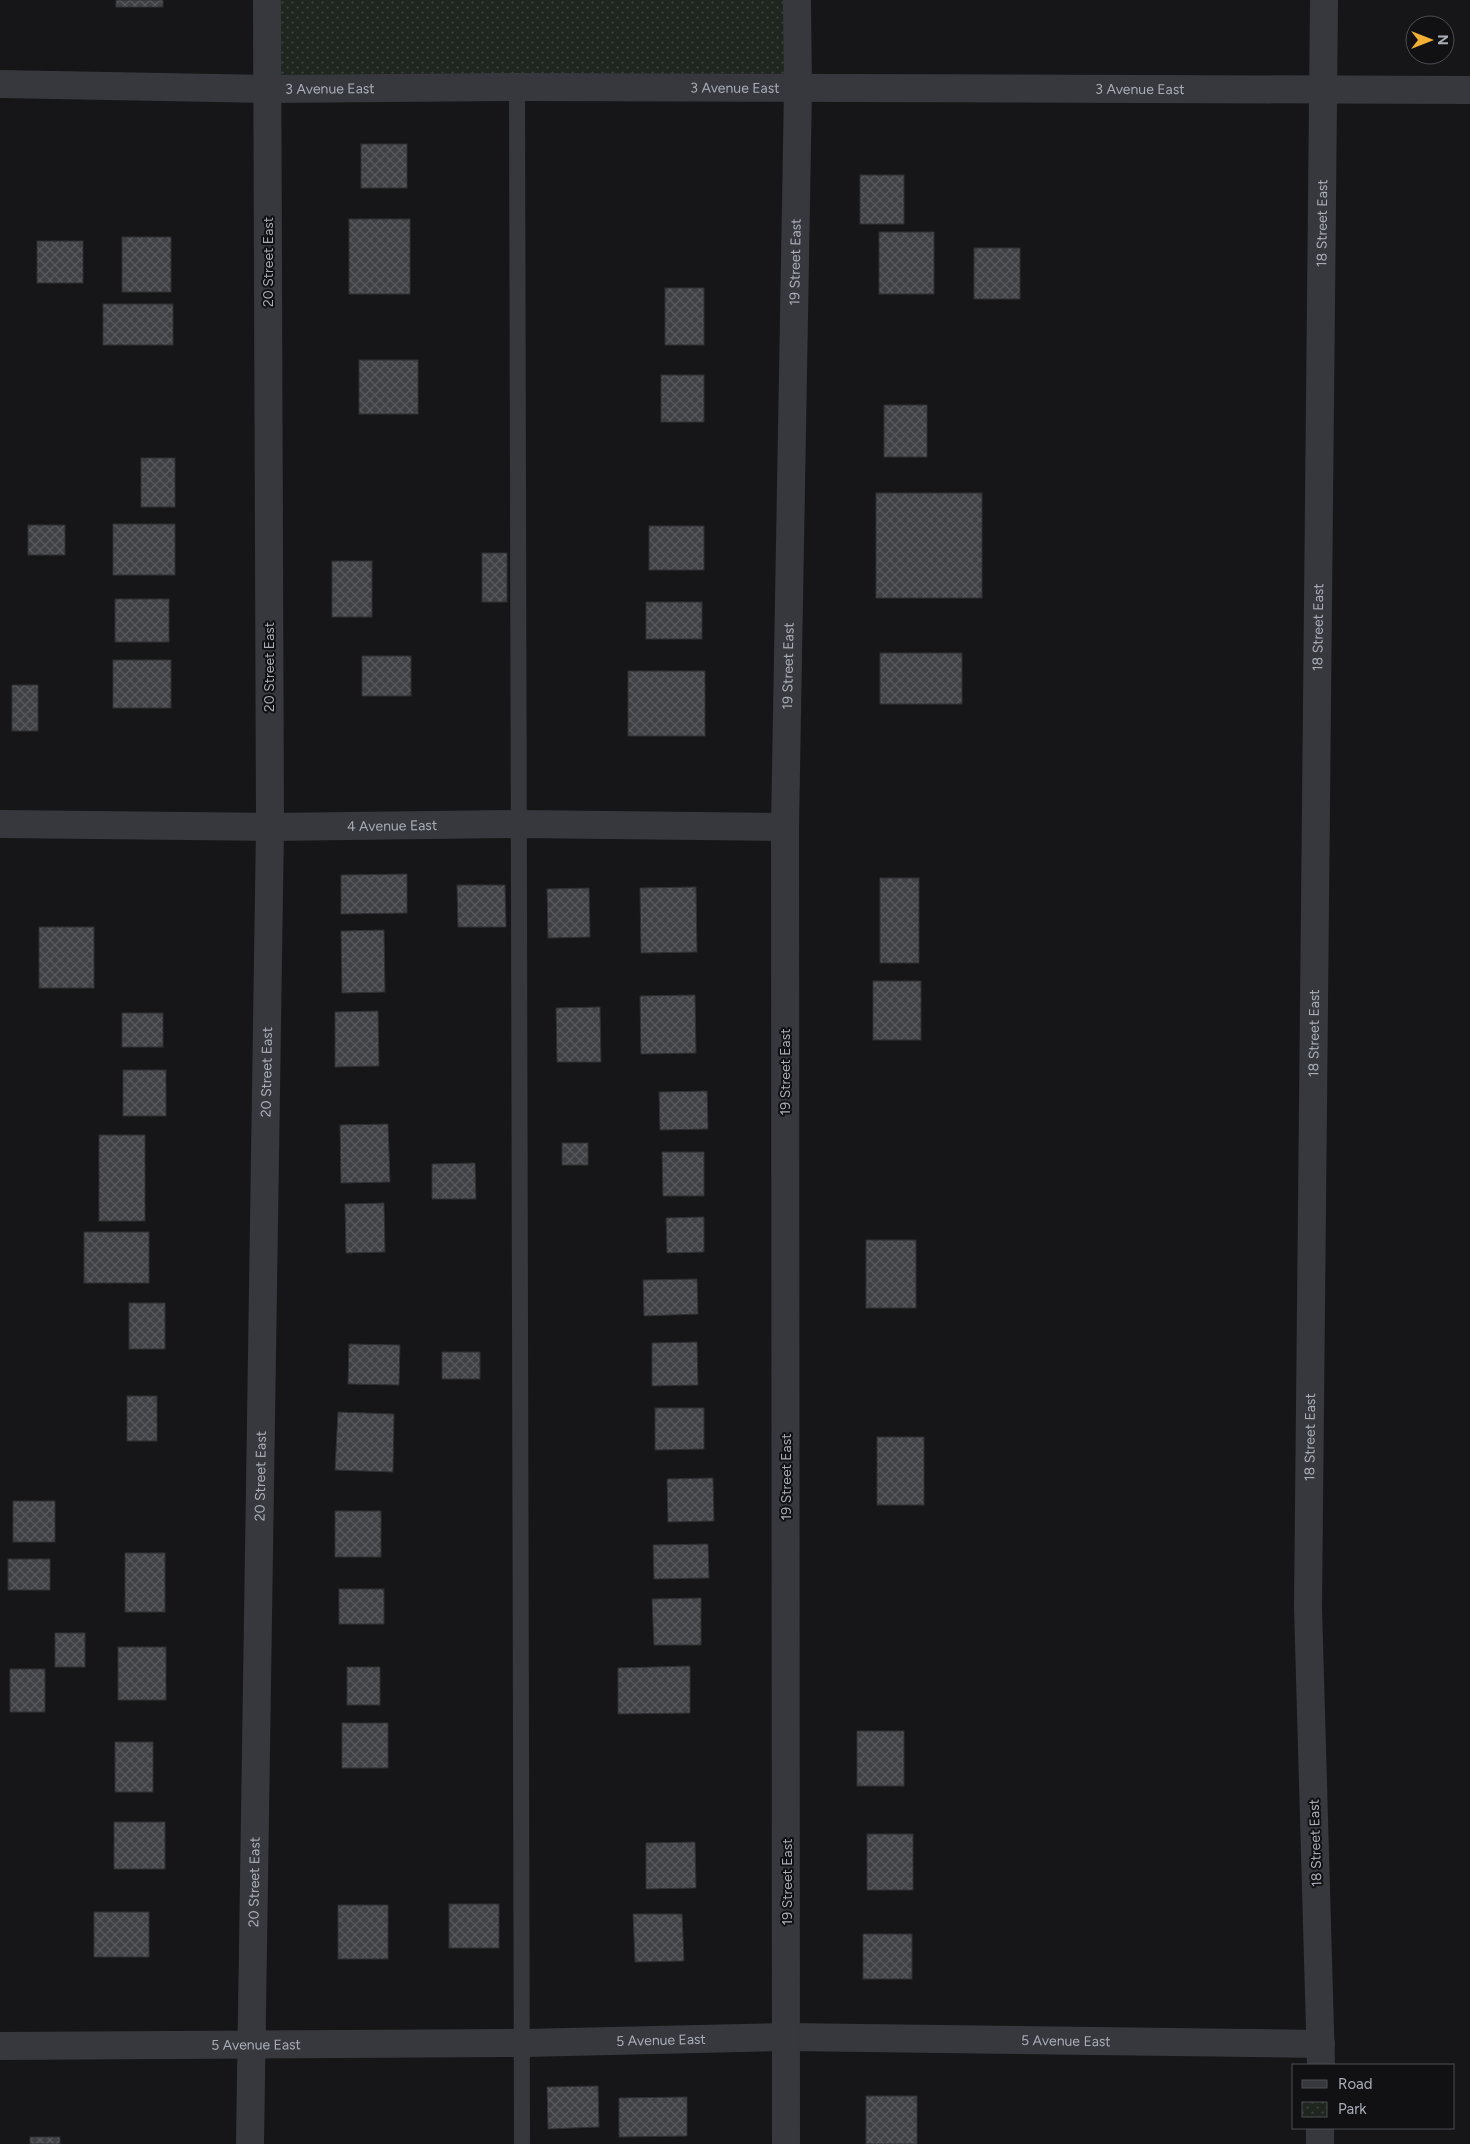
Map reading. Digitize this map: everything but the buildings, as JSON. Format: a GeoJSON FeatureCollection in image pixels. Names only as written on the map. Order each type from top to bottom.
{"type":"FeatureCollection","features":[{"type":"Feature","properties":{"kind":"street","name":"20 Street East"},"geometry":{"type":"LineString","coordinates":[[250,2144],[250,2045],[270,827],[267,0]]}},
{"type":"Feature","properties":{"kind":"street","name":"19 Street East"},"geometry":{"type":"LineString","coordinates":[[786,2144],[785,827],[798,89],[797,0]]}},
{"type":"Feature","properties":{"kind":"street","name":"18 Street East"},"geometry":{"type":"LineString","coordinates":[[1321,2055],[1308,1597],[1324,0]]}},
{"type":"Feature","properties":{"kind":"street","name":"3 Avenue East"},"geometry":{"type":"LineString","coordinates":[[0,84],[267,89],[517,87],[1470,90]]}},
{"type":"Feature","properties":{"kind":"street","name":"4 Avenue East"},"geometry":{"type":"LineString","coordinates":[[0,824],[270,827],[520,824],[785,827]]}},
{"type":"Feature","properties":{"kind":"street","name":"5 Avenue East"},"geometry":{"type":"LineString","coordinates":[[0,2046],[524,2043],[787,2037],[1321,2055]]}},
{"type":"Feature","properties":{"kind":"street"},"geometry":{"type":"LineString","coordinates":[[1320,2129],[1320,2144]]}},
{"type":"Feature","properties":{"kind":"lane"},"geometry":{"type":"LineString","coordinates":[[517,87],[524,2043],[522,2144]]}},
{"type":"Feature","properties":{"kind":"green space"},"geometry":{"type":"Polygon","coordinates":[[[267,0],[791,0],[790,81],[267,83],[267,0]]]}}]}
